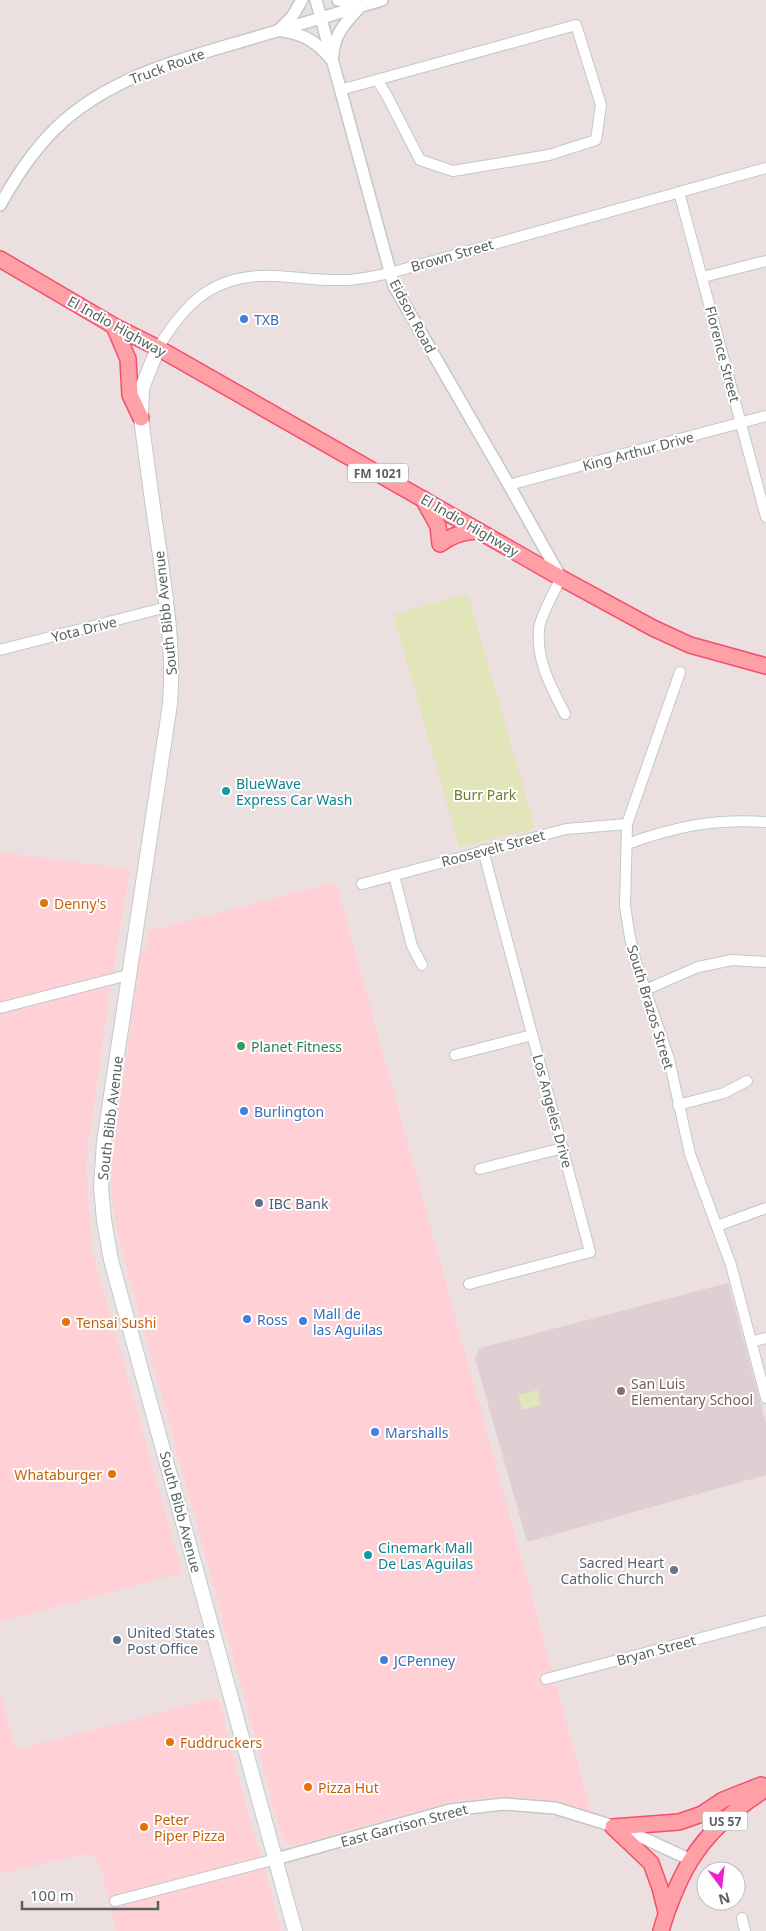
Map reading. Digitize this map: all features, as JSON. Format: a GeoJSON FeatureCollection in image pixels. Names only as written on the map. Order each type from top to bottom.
{"type":"FeatureCollection","features":[{"type":"Feature","properties":{"kind":"main road","name":"El Indio Highway"},"geometry":{"type":"LineString","coordinates":[[0,259],[114,326],[158,348],[561,578],[653,628],[690,645],[766,666]]}},
{"type":"Feature","properties":{"kind":"main road"},"geometry":{"type":"LineString","coordinates":[[114,326],[128,360],[130,395],[141,418]]}},
{"type":"Feature","properties":{"kind":"main road","name":"South Bibb Avenue"},"geometry":{"type":"LineString","coordinates":[[158,348],[142,388],[141,418],[172,654],[170,704],[128,974],[104,1142],[101,1187],[104,1220],[111,1260],[296,1931]]}},
{"type":"Feature","properties":{"kind":"main road"},"geometry":{"type":"LineString","coordinates":[[423,499],[438,526],[440,544],[457,534],[480,531]]}},
{"type":"Feature","properties":{"kind":"main road"},"geometry":{"type":"LineString","coordinates":[[613,1827],[679,1822],[702,1814],[723,1800],[766,1783]]}},
{"type":"Feature","properties":{"kind":"main road","name":"US 57"},"geometry":{"type":"LineString","coordinates":[[661,1931],[666,1912],[691,1860],[732,1812],[766,1789]]}},
{"type":"Feature","properties":{"kind":"main road"},"geometry":{"type":"LineString","coordinates":[[613,1827],[651,1863],[666,1912]]}},
{"type":"Feature","properties":{"kind":"street"},"geometry":{"type":"LineString","coordinates":[[278,31],[292,17],[302,0]]}},
{"type":"Feature","properties":{"kind":"street","name":"Eidson Road"},"geometry":{"type":"LineString","coordinates":[[316,0],[394,286],[561,578]]}},
{"type":"Feature","properties":{"kind":"street"},"geometry":{"type":"LineString","coordinates":[[333,62],[335,39],[339,31],[362,6],[338,0]]}},
{"type":"Feature","properties":{"kind":"street","name":"Truck Route"},"geometry":{"type":"LineString","coordinates":[[0,206],[21,169],[57,127],[113,88],[161,66],[382,0]]}},
{"type":"Feature","properties":{"kind":"street"},"geometry":{"type":"LineString","coordinates":[[340,90],[576,25],[601,105],[596,140],[549,155],[453,171],[420,160],[377,80]]}},
{"type":"Feature","properties":{"kind":"street"},"geometry":{"type":"LineString","coordinates":[[278,31],[308,38],[324,51],[333,62]]}},
{"type":"Feature","properties":{"kind":"street","name":"Brown Street"},"geometry":{"type":"LineString","coordinates":[[158,348],[188,306],[219,285],[241,278],[272,276],[345,280],[390,273],[766,168]]}},
{"type":"Feature","properties":{"kind":"street","name":"Florence Street"},"geometry":{"type":"LineString","coordinates":[[679,192],[766,514]]}},
{"type":"Feature","properties":{"kind":"street"},"geometry":{"type":"LineString","coordinates":[[703,278],[766,261]]}},
{"type":"Feature","properties":{"kind":"street","name":"King Arthur Drive"},"geometry":{"type":"LineString","coordinates":[[509,485],[766,416]]}},
{"type":"Feature","properties":{"kind":"street"},"geometry":{"type":"LineString","coordinates":[[561,578],[539,627],[541,660],[552,690],[565,714]]}},
{"type":"Feature","properties":{"kind":"street","name":"Yota Drive"},"geometry":{"type":"LineString","coordinates":[[0,649],[167,607]]}},
{"type":"Feature","properties":{"kind":"street","name":"South Brazos Street"},"geometry":{"type":"LineString","coordinates":[[680,672],[627,824],[625,906],[630,938],[645,990],[669,1059],[690,1154],[730,1265],[766,1398]]}},
{"type":"Feature","properties":{"kind":"street"},"geometry":{"type":"LineString","coordinates":[[627,844],[656,834],[714,821],[766,822]]}},
{"type":"Feature","properties":{"kind":"street","name":"Roosevelt Street"},"geometry":{"type":"LineString","coordinates":[[362,884],[566,829],[627,824]]}},
{"type":"Feature","properties":{"kind":"street","name":"Los Angeles Drive"},"geometry":{"type":"LineString","coordinates":[[469,1284],[590,1252],[483,850]]}},
{"type":"Feature","properties":{"kind":"street"},"geometry":{"type":"LineString","coordinates":[[394,875],[412,946],[422,965]]}},
{"type":"Feature","properties":{"kind":"street"},"geometry":{"type":"LineString","coordinates":[[645,990],[698,967],[732,960],[766,962]]}},
{"type":"Feature","properties":{"kind":"street"},"geometry":{"type":"LineString","coordinates":[[0,1008],[128,974]]}},
{"type":"Feature","properties":{"kind":"street"},"geometry":{"type":"LineString","coordinates":[[455,1055],[532,1035]]}},
{"type":"Feature","properties":{"kind":"street"},"geometry":{"type":"LineString","coordinates":[[678,1105],[724,1094],[747,1081]]}},
{"type":"Feature","properties":{"kind":"street"},"geometry":{"type":"LineString","coordinates":[[480,1169],[562,1148]]}},
{"type":"Feature","properties":{"kind":"street"},"geometry":{"type":"LineString","coordinates":[[717,1226],[766,1208]]}},
{"type":"Feature","properties":{"kind":"street"},"geometry":{"type":"LineString","coordinates":[[751,1342],[766,1338]]}},
{"type":"Feature","properties":{"kind":"street","name":"Bryan Street"},"geometry":{"type":"LineString","coordinates":[[546,1678],[766,1621]]}},
{"type":"Feature","properties":{"kind":"street","name":"East Garrison Street"},"geometry":{"type":"LineString","coordinates":[[115,1901],[276,1859],[450,1810],[473,1806],[504,1804],[554,1808],[626,1830],[691,1860]]}},
{"type":"Feature","properties":{"kind":"street"},"geometry":{"type":"LineString","coordinates":[[742,1918],[745,1931]]}},
{"type":"Feature","properties":{"kind":"shaded area"},"geometry":{"type":"Polygon","coordinates":[[[0,852],[130,869],[109,997],[86,1162],[92,1250],[182,1573],[0,1622],[0,852]]]}},
{"type":"Feature","properties":{"kind":"shaded area"},"geometry":{"type":"Polygon","coordinates":[[[336,882],[591,1812],[557,1802],[529,1798],[498,1797],[460,1800],[299,1844],[288,1844],[282,1837],[117,1232],[111,1191],[111,1165],[141,951],[147,947],[149,931],[336,882]]]}},
{"type":"Feature","properties":{"kind":"shaded area","name":"San Luis Elementary School"},"geometry":{"type":"Polygon","coordinates":[[[728,1283],[766,1424],[766,1475],[527,1542],[475,1358],[480,1348],[728,1283]]]}},
{"type":"Feature","properties":{"kind":"shaded area"},"geometry":{"type":"Polygon","coordinates":[[[0,1693],[16,1750],[218,1697],[282,1931],[116,1931],[101,1868],[91,1853],[0,1874],[0,1693]]]}},
{"type":"Feature","properties":{"kind":"green space","name":"Burr Park"},"geometry":{"type":"Polygon","coordinates":[[[468,594],[535,828],[459,847],[393,614],[468,594]]]}},
{"type":"Feature","properties":{"kind":"green space"},"geometry":{"type":"Polygon","coordinates":[[[538,1390],[541,1405],[522,1410],[518,1395],[538,1390]]]}},
{"type":"Feature","properties":{"kind":"place","name":"TXB"},"geometry":{"type":"Point","coordinates":[244,319]}},
{"type":"Feature","properties":{"kind":"place","name":"BlueWave Express Car Wash"},"geometry":{"type":"Point","coordinates":[226,791]}},
{"type":"Feature","properties":{"kind":"place","name":"Denny's"},"geometry":{"type":"Point","coordinates":[44,903]}},
{"type":"Feature","properties":{"kind":"place","name":"Planet Fitness"},"geometry":{"type":"Point","coordinates":[241,1046]}},
{"type":"Feature","properties":{"kind":"place","name":"Burlington"},"geometry":{"type":"Point","coordinates":[244,1111]}},
{"type":"Feature","properties":{"kind":"place","name":"IBC Bank"},"geometry":{"type":"Point","coordinates":[259,1203]}},
{"type":"Feature","properties":{"kind":"place","name":"Ross"},"geometry":{"type":"Point","coordinates":[247,1319]}},
{"type":"Feature","properties":{"kind":"place","name":"Mall de las Aguilas"},"geometry":{"type":"Point","coordinates":[303,1321]}},
{"type":"Feature","properties":{"kind":"place","name":"Tensai Sushi"},"geometry":{"type":"Point","coordinates":[66,1322]}},
{"type":"Feature","properties":{"kind":"place","name":"San Luis Elementary School"},"geometry":{"type":"Point","coordinates":[621,1391]}},
{"type":"Feature","properties":{"kind":"place","name":"Marshalls"},"geometry":{"type":"Point","coordinates":[375,1432]}},
{"type":"Feature","properties":{"kind":"place","name":"Whataburger"},"geometry":{"type":"Point","coordinates":[112,1474]}},
{"type":"Feature","properties":{"kind":"place","name":"Cinemark Mall De Las Aguilas"},"geometry":{"type":"Point","coordinates":[368,1555]}},
{"type":"Feature","properties":{"kind":"place","name":"Sacred Heart Catholic Church"},"geometry":{"type":"Point","coordinates":[674,1570]}},
{"type":"Feature","properties":{"kind":"place","name":"United States Post Office"},"geometry":{"type":"Point","coordinates":[117,1640]}},
{"type":"Feature","properties":{"kind":"place","name":"JCPenney"},"geometry":{"type":"Point","coordinates":[384,1660]}},
{"type":"Feature","properties":{"kind":"place","name":"Fuddruckers"},"geometry":{"type":"Point","coordinates":[170,1742]}},
{"type":"Feature","properties":{"kind":"place","name":"Pizza Hut"},"geometry":{"type":"Point","coordinates":[308,1787]}},
{"type":"Feature","properties":{"kind":"place","name":"Peter Piper Pizza"},"geometry":{"type":"Point","coordinates":[144,1827]}}]}
